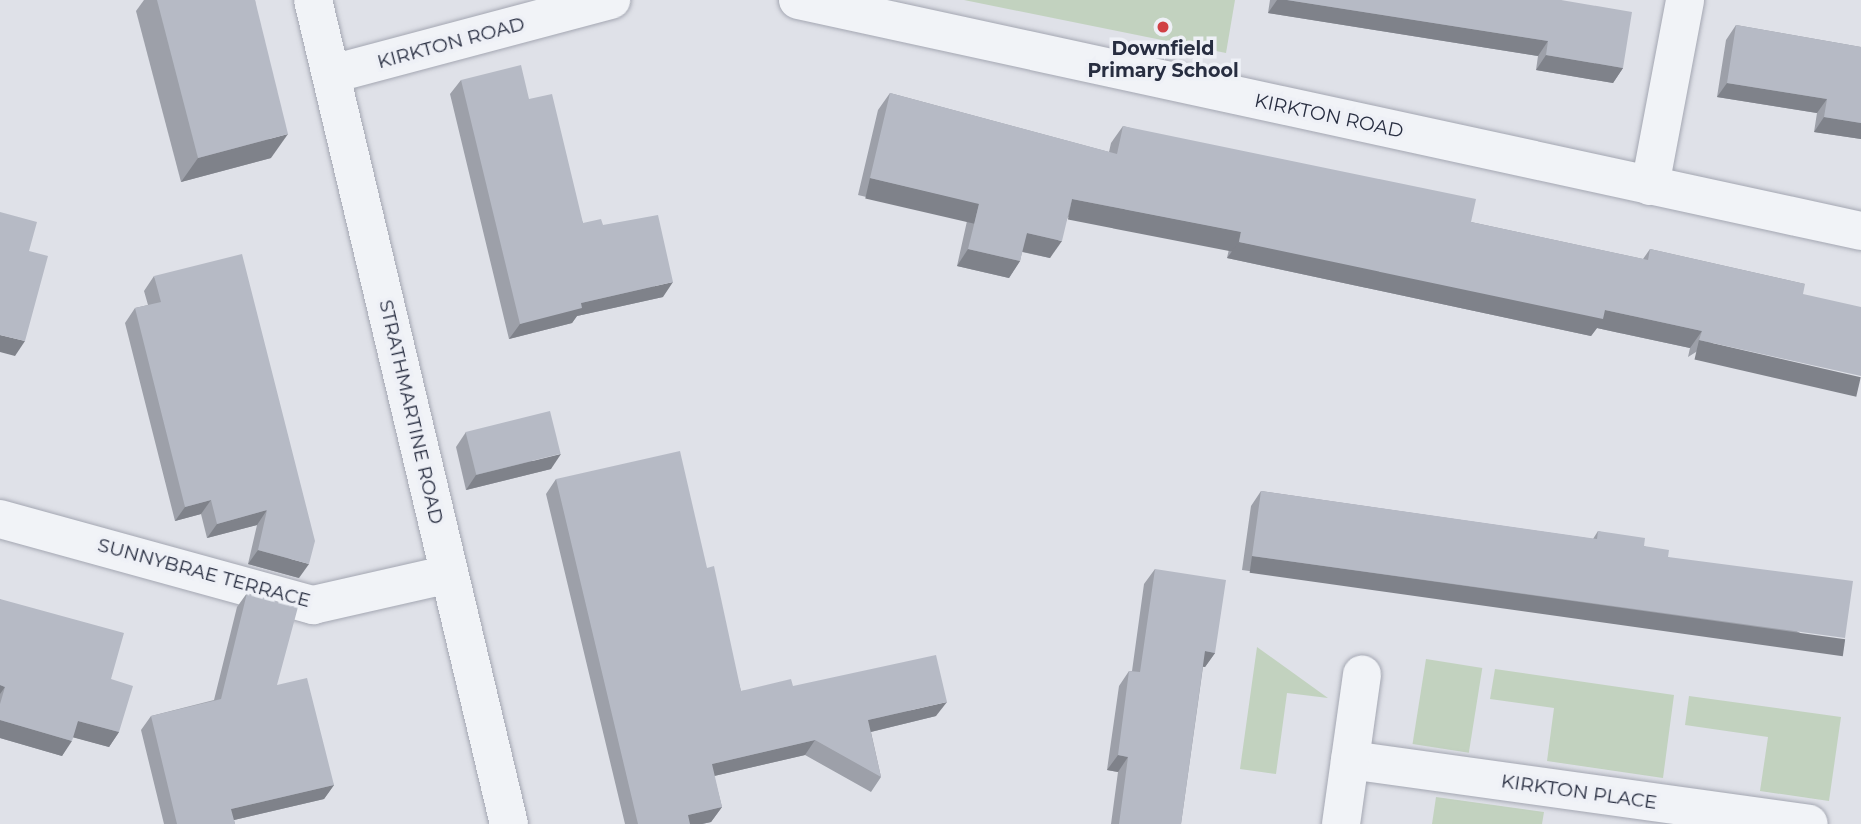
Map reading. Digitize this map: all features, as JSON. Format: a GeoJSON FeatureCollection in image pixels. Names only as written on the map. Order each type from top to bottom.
{"type":"FeatureCollection","features":[{"type":"Feature","properties":{"kind":"street","name":"STRATHMARTINE ROAD"},"geometry":{"type":"LineString","coordinates":[[313,0],[509,824]]}},
{"type":"Feature","properties":{"kind":"street","name":"KIRKTON ROAD"},"geometry":{"type":"LineString","coordinates":[[332,74],[611,0]]}},
{"type":"Feature","properties":{"kind":"street","name":"KIRKTON ROAD"},"geometry":{"type":"LineString","coordinates":[[798,0],[1861,231]]}},
{"type":"Feature","properties":{"kind":"street"},"geometry":{"type":"LineString","coordinates":[[1650,186],[1685,0]]}},
{"type":"Feature","properties":{"kind":"street","name":"SUNNYBRAE TERRACE"},"geometry":{"type":"LineString","coordinates":[[0,519],[313,605],[449,573]]}},
{"type":"Feature","properties":{"kind":"street"},"geometry":{"type":"LineString","coordinates":[[1341,824],[1362,674]]}},
{"type":"Feature","properties":{"kind":"street","name":"KIRKTON PLACE"},"geometry":{"type":"LineString","coordinates":[[1350,760],[1809,824]]}},
{"type":"Feature","properties":{"kind":"green space","name":"Downfield Primary School"},"geometry":{"type":"Polygon","coordinates":[[[964,0],[1235,0],[1226,53],[964,0]]]}},
{"type":"Feature","properties":{"kind":"green space"},"geometry":{"type":"Polygon","coordinates":[[[1257,647],[1328,698],[1287,693],[1276,774],[1240,769],[1257,647]]]}},
{"type":"Feature","properties":{"kind":"green space"},"geometry":{"type":"Polygon","coordinates":[[[1426,659],[1482,668],[1469,753],[1413,744],[1426,659]]]}},
{"type":"Feature","properties":{"kind":"green space"},"geometry":{"type":"Polygon","coordinates":[[[1495,669],[1674,695],[1663,778],[1547,761],[1554,708],[1490,699],[1495,669]]]}},
{"type":"Feature","properties":{"kind":"green space"},"geometry":{"type":"Polygon","coordinates":[[[1689,696],[1841,717],[1829,801],[1760,791],[1768,737],[1685,725],[1689,696]]]}},
{"type":"Feature","properties":{"kind":"green space"},"geometry":{"type":"Polygon","coordinates":[[[1436,797],[1544,812],[1542,824],[1432,824],[1436,797]]]}},
{"type":"Feature","properties":{"kind":"building"},"geometry":{"type":"Polygon","coordinates":[[[157,0],[255,0],[288,134],[198,158],[157,0]]]}},
{"type":"Feature","properties":{"kind":"building"},"geometry":{"type":"Polygon","coordinates":[[[1287,0],[1561,0],[1632,12],[1623,68],[1546,55],[1548,41],[1287,0]]]}},
{"type":"Feature","properties":{"kind":"building"},"geometry":{"type":"Polygon","coordinates":[[[1736,25],[1861,47],[1861,123],[1824,117],[1827,99],[1727,83],[1736,25]]]}},
{"type":"Feature","properties":{"kind":"building"},"geometry":{"type":"Polygon","coordinates":[[[521,65],[529,99],[552,94],[583,223],[601,219],[603,225],[658,215],[673,282],[581,303],[582,308],[520,324],[461,80],[521,65]]]}},
{"type":"Feature","properties":{"kind":"building"},"geometry":{"type":"Polygon","coordinates":[[[890,93],[1117,154],[1123,126],[1476,199],[1471,222],[1648,260],[1650,249],[1805,284],[1803,294],[1861,307],[1861,376],[1699,340],[1702,331],[1605,310],[1603,319],[1239,242],[1241,232],[1072,199],[1062,241],[1027,233],[1020,261],[968,249],[979,204],[870,178],[890,93]]]}},
{"type":"Feature","properties":{"kind":"building"},"geometry":{"type":"Polygon","coordinates":[[[0,212],[37,222],[29,251],[48,256],[25,341],[0,335],[0,212]]]}},
{"type":"Feature","properties":{"kind":"building"},"geometry":{"type":"Polygon","coordinates":[[[242,254],[315,541],[309,564],[258,550],[267,510],[217,524],[211,500],[185,507],[135,308],[161,302],[154,276],[242,254]]]}},
{"type":"Feature","properties":{"kind":"building"},"geometry":{"type":"Polygon","coordinates":[[[550,411],[561,454],[476,475],[466,432],[550,411]]]}},
{"type":"Feature","properties":{"kind":"building"},"geometry":{"type":"Polygon","coordinates":[[[680,451],[707,568],[714,566],[741,691],[791,679],[793,686],[936,655],[947,702],[868,720],[881,777],[815,740],[712,764],[722,807],[688,815],[690,824],[638,824],[556,479],[680,451]]]}},
{"type":"Feature","properties":{"kind":"building"},"geometry":{"type":"Polygon","coordinates":[[[1261,491],[1597,539],[1598,531],[1645,538],[1644,546],[1669,550],[1668,557],[1853,581],[1845,638],[1252,556],[1261,491]]]}},
{"type":"Feature","properties":{"kind":"building"},"geometry":{"type":"Polygon","coordinates":[[[1155,569],[1226,580],[1215,653],[1205,651],[1181,824],[1119,824],[1128,757],[1118,755],[1129,671],[1140,672],[1155,569]]]}},
{"type":"Feature","properties":{"kind":"building"},"geometry":{"type":"Polygon","coordinates":[[[247,593],[298,607],[277,685],[307,678],[334,785],[231,809],[235,824],[177,824],[151,716],[221,699],[247,593]]]}},
{"type":"Feature","properties":{"kind":"building"},"geometry":{"type":"Polygon","coordinates":[[[0,599],[124,633],[111,679],[133,686],[119,732],[78,721],[72,741],[0,720],[0,704],[5,687],[0,685],[0,599]]]}},
{"type":"Feature","properties":{"kind":"place","name":"Downfield Primary School"},"geometry":{"type":"Point","coordinates":[1163,27]}}]}
